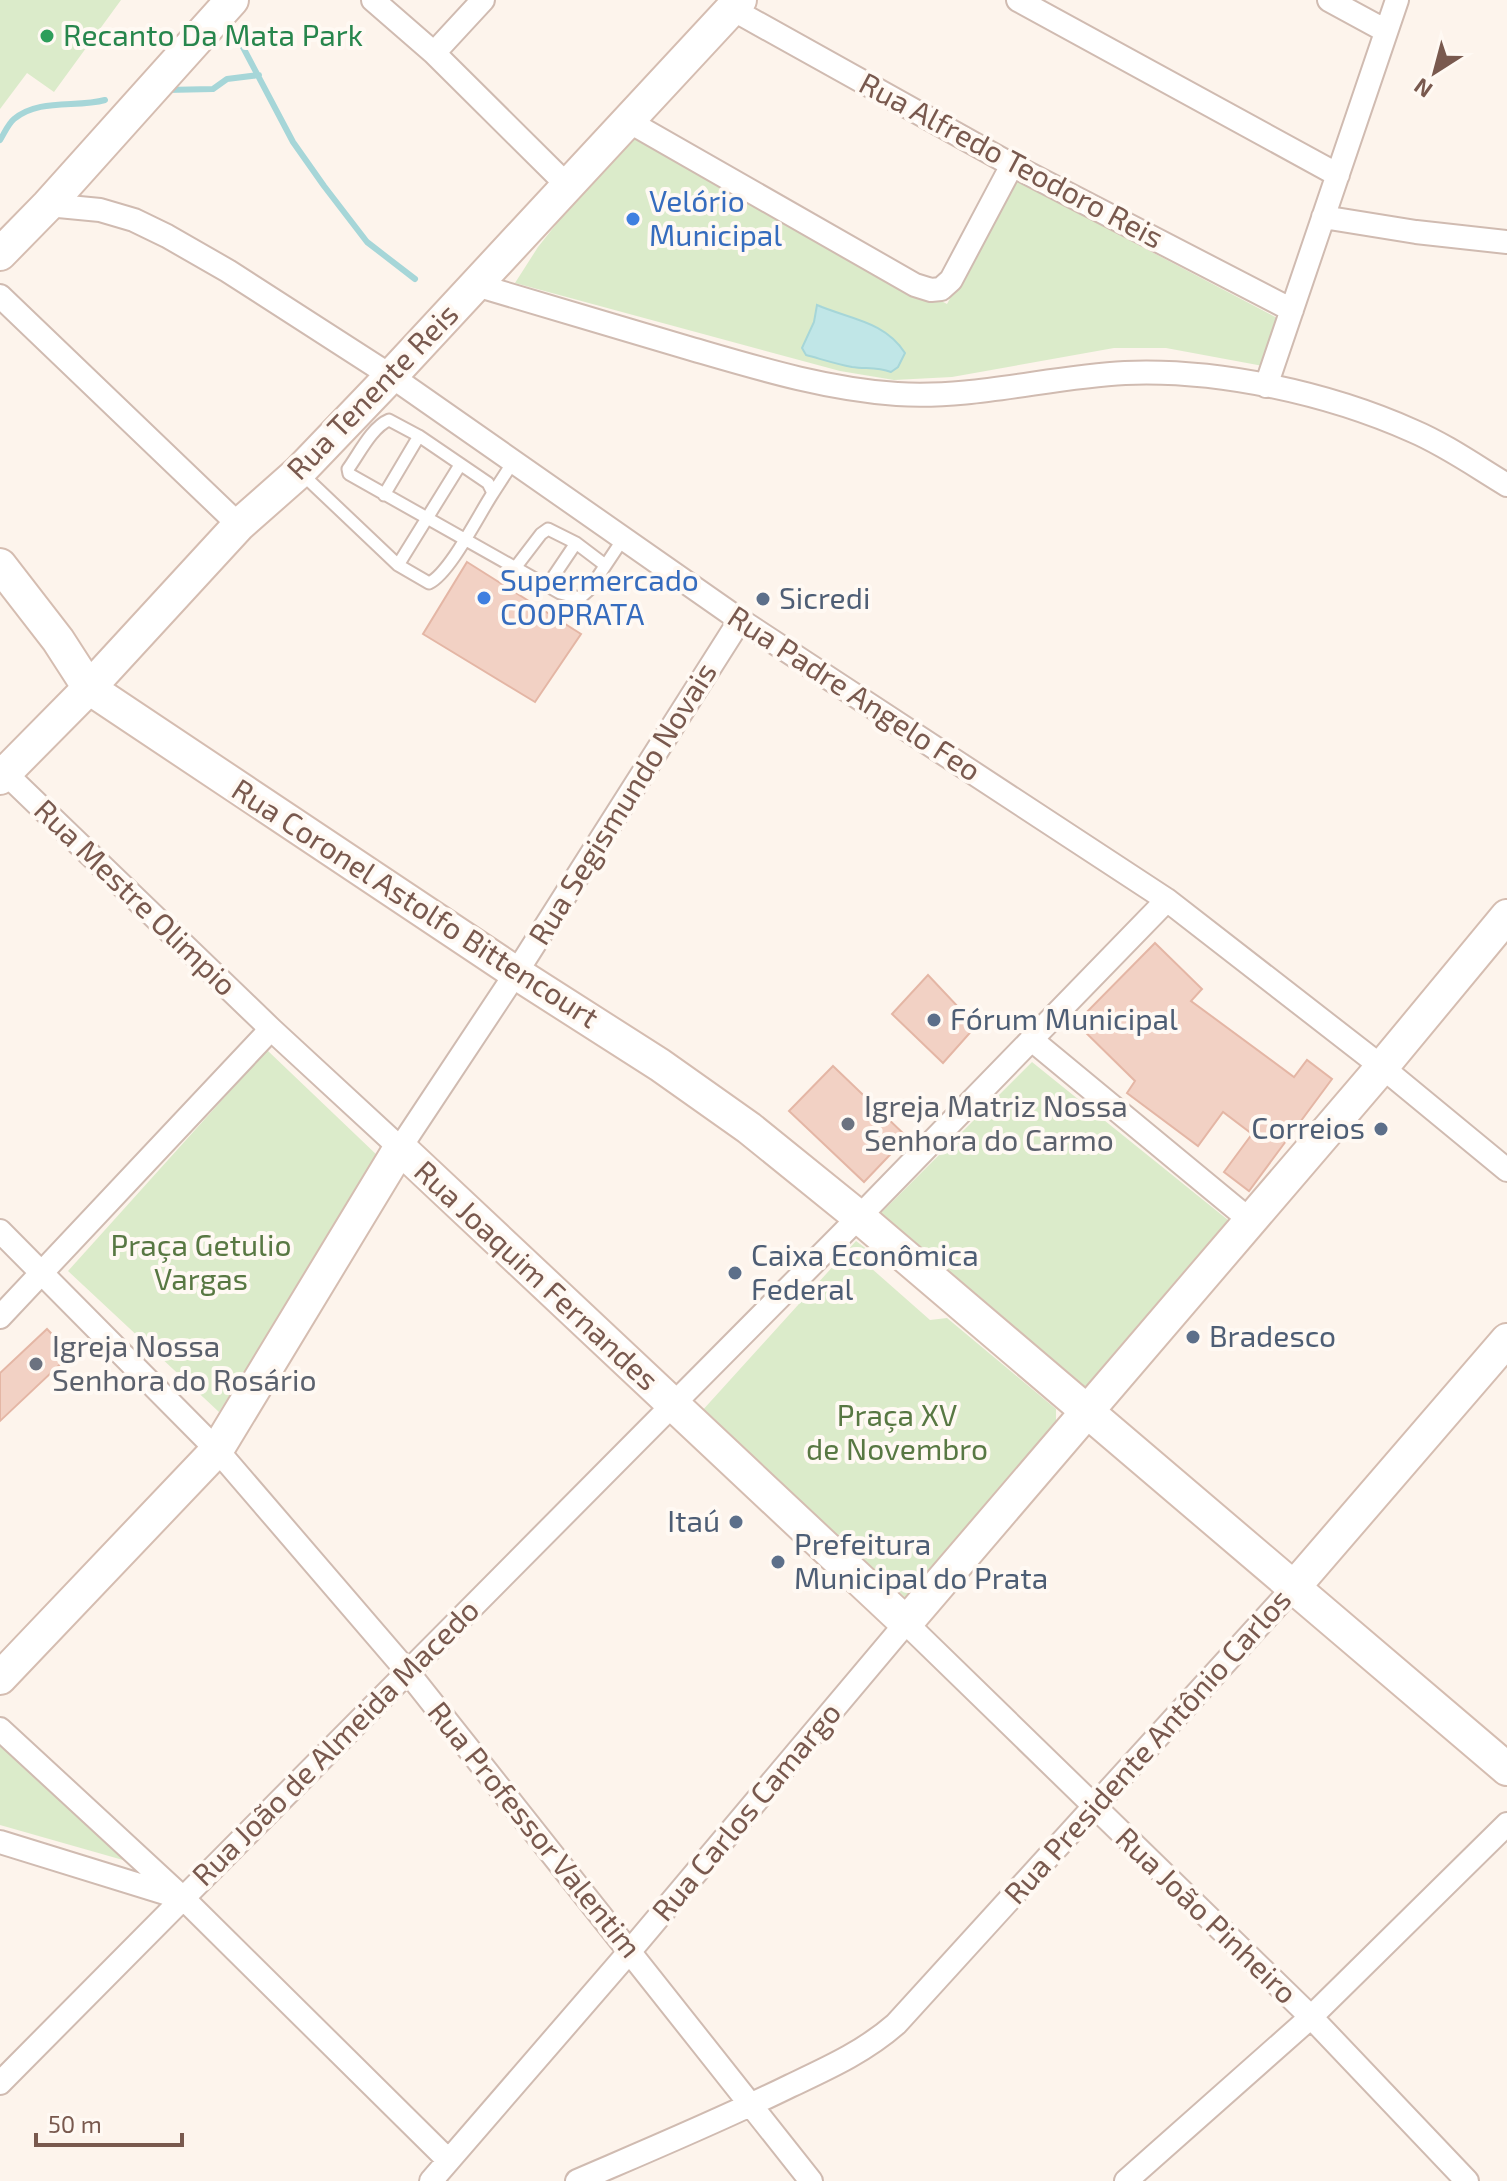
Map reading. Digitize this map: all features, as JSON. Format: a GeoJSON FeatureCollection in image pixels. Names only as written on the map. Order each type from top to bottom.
{"type":"FeatureCollection","features":[{"type":"Feature","properties":{"kind":"street"},"geometry":{"type":"LineString","coordinates":[[0,254],[232,0]]}},
{"type":"Feature","properties":{"kind":"street"},"geometry":{"type":"LineString","coordinates":[[373,0],[434,53],[568,186]]}},
{"type":"Feature","properties":{"kind":"street"},"geometry":{"type":"LineString","coordinates":[[434,53],[483,0]]}},
{"type":"Feature","properties":{"kind":"street"},"geometry":{"type":"LineString","coordinates":[[1018,0],[1338,175]]}},
{"type":"Feature","properties":{"kind":"street"},"geometry":{"type":"LineString","coordinates":[[1329,0],[1386,31]]}},
{"type":"Feature","properties":{"kind":"street"},"geometry":{"type":"LineString","coordinates":[[1266,386],[1397,0]]}},
{"type":"Feature","properties":{"kind":"street","name":"Rua Tenente Reis"},"geometry":{"type":"LineString","coordinates":[[2,773],[89,688],[239,525],[299,472],[391,376],[736,4]]}},
{"type":"Feature","properties":{"kind":"street","name":"Rua Alfredo Teodoro Reis"},"geometry":{"type":"LineString","coordinates":[[736,4],[1012,165],[1292,310]]}},
{"type":"Feature","properties":{"kind":"street"},"geometry":{"type":"LineString","coordinates":[[628,121],[915,285],[931,290],[941,289],[951,280],[1012,165]]}},
{"type":"Feature","properties":{"kind":"street","name":"Rua Padre Angelo Feo"},"geometry":{"type":"LineString","coordinates":[[48,205],[100,210],[134,220],[228,271],[391,376],[740,620],[1167,900]]}},
{"type":"Feature","properties":{"kind":"street"},"geometry":{"type":"LineString","coordinates":[[1323,217],[1507,242]]}},
{"type":"Feature","properties":{"kind":"street"},"geometry":{"type":"LineString","coordinates":[[476,285],[831,387],[899,394],[986,392],[1125,373],[1191,375],[1266,386],[1357,408],[1416,432],[1507,485]]}},
{"type":"Feature","properties":{"kind":"street"},"geometry":{"type":"LineString","coordinates":[[0,296],[239,525]]}},
{"type":"Feature","properties":{"kind":"street","name":"Rua Coronel Astolfo Bittencourt"},"geometry":{"type":"LineString","coordinates":[[0,565],[58,640],[89,688],[698,1092],[749,1128],[859,1217]]}},
{"type":"Feature","properties":{"kind":"street","name":"Rua Segismundo Novais"},"geometry":{"type":"LineString","coordinates":[[400,1148],[516,973],[740,620]]}},
{"type":"Feature","properties":{"kind":"street","name":"Rua Mestre Olimpio"},"geometry":{"type":"LineString","coordinates":[[2,773],[400,1148]]}},
{"type":"Feature","properties":{"kind":"street"},"geometry":{"type":"LineString","coordinates":[[1507,916],[1382,1067],[906,1623],[672,1404],[1167,900],[1382,1067],[1507,1170]]}},
{"type":"Feature","properties":{"kind":"street"},"geometry":{"type":"LineString","coordinates":[[0,1317],[271,1029]]}},
{"type":"Feature","properties":{"kind":"street"},"geometry":{"type":"LineString","coordinates":[[1032,1040],[1251,1221]]}},
{"type":"Feature","properties":{"kind":"street"},"geometry":{"type":"LineString","coordinates":[[0,1678],[217,1450],[400,1148]]}},
{"type":"Feature","properties":{"kind":"street","name":"Rua Joaquim Fernandes"},"geometry":{"type":"LineString","coordinates":[[400,1148],[672,1404]]}},
{"type":"Feature","properties":{"kind":"street"},"geometry":{"type":"LineString","coordinates":[[859,1217],[1507,1769]]}},
{"type":"Feature","properties":{"kind":"street","name":"Rua Professor Valentim"},"geometry":{"type":"LineString","coordinates":[[0,1231],[217,1450],[407,1671],[811,2181]]}},
{"type":"Feature","properties":{"kind":"street","name":"Rua Presidente Antônio Carlos"},"geometry":{"type":"LineString","coordinates":[[577,2181],[751,2105],[854,2055],[896,2024],[1294,1587],[1507,1340]]}},
{"type":"Feature","properties":{"kind":"street","name":"Rua João de Almeida Macedo"},"geometry":{"type":"LineString","coordinates":[[0,2083],[672,1404]]}},
{"type":"Feature","properties":{"kind":"street","name":"Rua João Pinheiro"},"geometry":{"type":"LineString","coordinates":[[906,1623],[1311,2017],[1467,2181]]}},
{"type":"Feature","properties":{"kind":"street","name":"Rua Carlos Camargo"},"geometry":{"type":"LineString","coordinates":[[431,2181],[630,1951],[906,1623]]}},
{"type":"Feature","properties":{"kind":"street"},"geometry":{"type":"LineString","coordinates":[[0,1729],[183,1898],[448,2160]]}},
{"type":"Feature","properties":{"kind":"street"},"geometry":{"type":"LineString","coordinates":[[1126,2181],[1311,2017],[1507,1824]]}},
{"type":"Feature","properties":{"kind":"street"},"geometry":{"type":"LineString","coordinates":[[0,1842],[183,1898]]}},
{"type":"Feature","properties":{"kind":"lane"},"geometry":{"type":"LineString","coordinates":[[493,493],[488,483],[419,436],[389,420],[383,423],[348,469],[354,478],[573,598],[580,598],[623,539]]}},
{"type":"Feature","properties":{"kind":"lane"},"geometry":{"type":"LineString","coordinates":[[384,495],[419,436]]}},
{"type":"Feature","properties":{"kind":"lane"},"geometry":{"type":"LineString","coordinates":[[299,472],[398,565],[422,581],[433,582],[465,539],[513,462]]}},
{"type":"Feature","properties":{"kind":"lane"},"geometry":{"type":"LineString","coordinates":[[398,565],[460,465]]}},
{"type":"Feature","properties":{"kind":"lane"},"geometry":{"type":"LineString","coordinates":[[515,568],[548,529],[576,543],[605,565]]}},
{"type":"Feature","properties":{"kind":"lane"},"geometry":{"type":"LineString","coordinates":[[547,586],[576,543]]}},
{"type":"Feature","properties":{"kind":"green space","name":"Recanto Da Mata Park"},"geometry":{"type":"Polygon","coordinates":[[[0,0],[121,0],[54,92],[27,73],[0,109],[0,0]]]}},
{"type":"Feature","properties":{"kind":"green space"},"geometry":{"type":"Polygon","coordinates":[[[627,135],[947,304],[1015,180],[1279,319],[1263,366],[1166,348],[1114,348],[952,377],[894,380],[840,371],[515,283],[538,247],[627,135]]]}},
{"type":"Feature","properties":{"kind":"green space","name":"Praça Getulio Vargas"},"geometry":{"type":"Polygon","coordinates":[[[267,1050],[379,1157],[219,1412],[68,1271],[267,1050]]]}},
{"type":"Feature","properties":{"kind":"green space","name":"Praça XV de Novembro"},"geometry":{"type":"Polygon","coordinates":[[[1032,1062],[1228,1220],[1085,1387],[881,1213],[1032,1062]]]}},
{"type":"Feature","properties":{"kind":"green space","name":"Praça XV de Novembro"},"geometry":{"type":"Polygon","coordinates":[[[856,1241],[868,1250],[871,1268],[930,1320],[947,1318],[1056,1409],[1056,1429],[908,1600],[701,1412],[856,1241]]]}},
{"type":"Feature","properties":{"kind":"green space"},"geometry":{"type":"Polygon","coordinates":[[[0,1737],[130,1862],[0,1825],[0,1737]]]}},
{"type":"Feature","properties":{"kind":"water"},"geometry":{"type":"Polygon","coordinates":[[[817,305],[866,322],[887,334],[905,353],[898,367],[891,372],[852,367],[806,355],[802,348],[814,322],[817,305]]]}},
{"type":"Feature","properties":{"kind":"building","name":"Supermercado COOPRATA"},"geometry":{"type":"Polygon","coordinates":[[[467,562],[581,634],[535,702],[423,634],[467,562]]]}},
{"type":"Feature","properties":{"kind":"building"},"geometry":{"type":"Polygon","coordinates":[[[1155,943],[1202,989],[1191,1001],[1294,1077],[1307,1060],[1332,1079],[1249,1191],[1224,1172],[1252,1134],[1223,1112],[1198,1146],[1127,1093],[1135,1081],[1076,1023],[1155,943]]]}},
{"type":"Feature","properties":{"kind":"building","name":"Fórum Municipal"},"geometry":{"type":"Polygon","coordinates":[[[928,975],[976,1026],[943,1063],[892,1014],[928,975]]]}},
{"type":"Feature","properties":{"kind":"building","name":"Igreja Matriz Nossa Senhora do Carmo"},"geometry":{"type":"Polygon","coordinates":[[[833,1066],[907,1137],[864,1182],[789,1111],[833,1066]]]}},
{"type":"Feature","properties":{"kind":"building","name":"Igreja Nossa Senhora do Rosário"},"geometry":{"type":"Polygon","coordinates":[[[47,1329],[71,1354],[0,1421],[0,1373],[47,1329]]]}},
{"type":"Feature","properties":{"kind":"waterway"},"geometry":{"type":"LineString","coordinates":[[236,34],[293,142],[324,186],[367,242],[415,279]]}},
{"type":"Feature","properties":{"kind":"waterway"},"geometry":{"type":"LineString","coordinates":[[166,90],[213,89],[227,79],[259,75]]}},
{"type":"Feature","properties":{"kind":"waterway"},"geometry":{"type":"LineString","coordinates":[[0,140],[8,126],[24,112],[46,106],[105,100]]}},
{"type":"Feature","properties":{"kind":"place","name":"Recanto Da Mata Park"},"geometry":{"type":"Point","coordinates":[47,36]}},
{"type":"Feature","properties":{"kind":"place","name":"Velório Municipal"},"geometry":{"type":"Point","coordinates":[633,219]}},
{"type":"Feature","properties":{"kind":"place","name":"Supermercado COOPRATA"},"geometry":{"type":"Point","coordinates":[484,598]}},
{"type":"Feature","properties":{"kind":"place","name":"Sicredi"},"geometry":{"type":"Point","coordinates":[763,599]}},
{"type":"Feature","properties":{"kind":"place","name":"Fórum Municipal"},"geometry":{"type":"Point","coordinates":[934,1020]}},
{"type":"Feature","properties":{"kind":"place","name":"Igreja Matriz Nossa Senhora do Carmo"},"geometry":{"type":"Point","coordinates":[848,1124]}},
{"type":"Feature","properties":{"kind":"place","name":"Correios"},"geometry":{"type":"Point","coordinates":[1381,1129]}},
{"type":"Feature","properties":{"kind":"place","name":"Caixa Econômica Federal"},"geometry":{"type":"Point","coordinates":[735,1273]}},
{"type":"Feature","properties":{"kind":"place","name":"Bradesco"},"geometry":{"type":"Point","coordinates":[1193,1337]}},
{"type":"Feature","properties":{"kind":"place","name":"Igreja Nossa Senhora do Rosário"},"geometry":{"type":"Point","coordinates":[36,1364]}},
{"type":"Feature","properties":{"kind":"place","name":"Itaú"},"geometry":{"type":"Point","coordinates":[736,1522]}},
{"type":"Feature","properties":{"kind":"place","name":"Prefeitura Municipal do Prata"},"geometry":{"type":"Point","coordinates":[778,1562]}}]}
